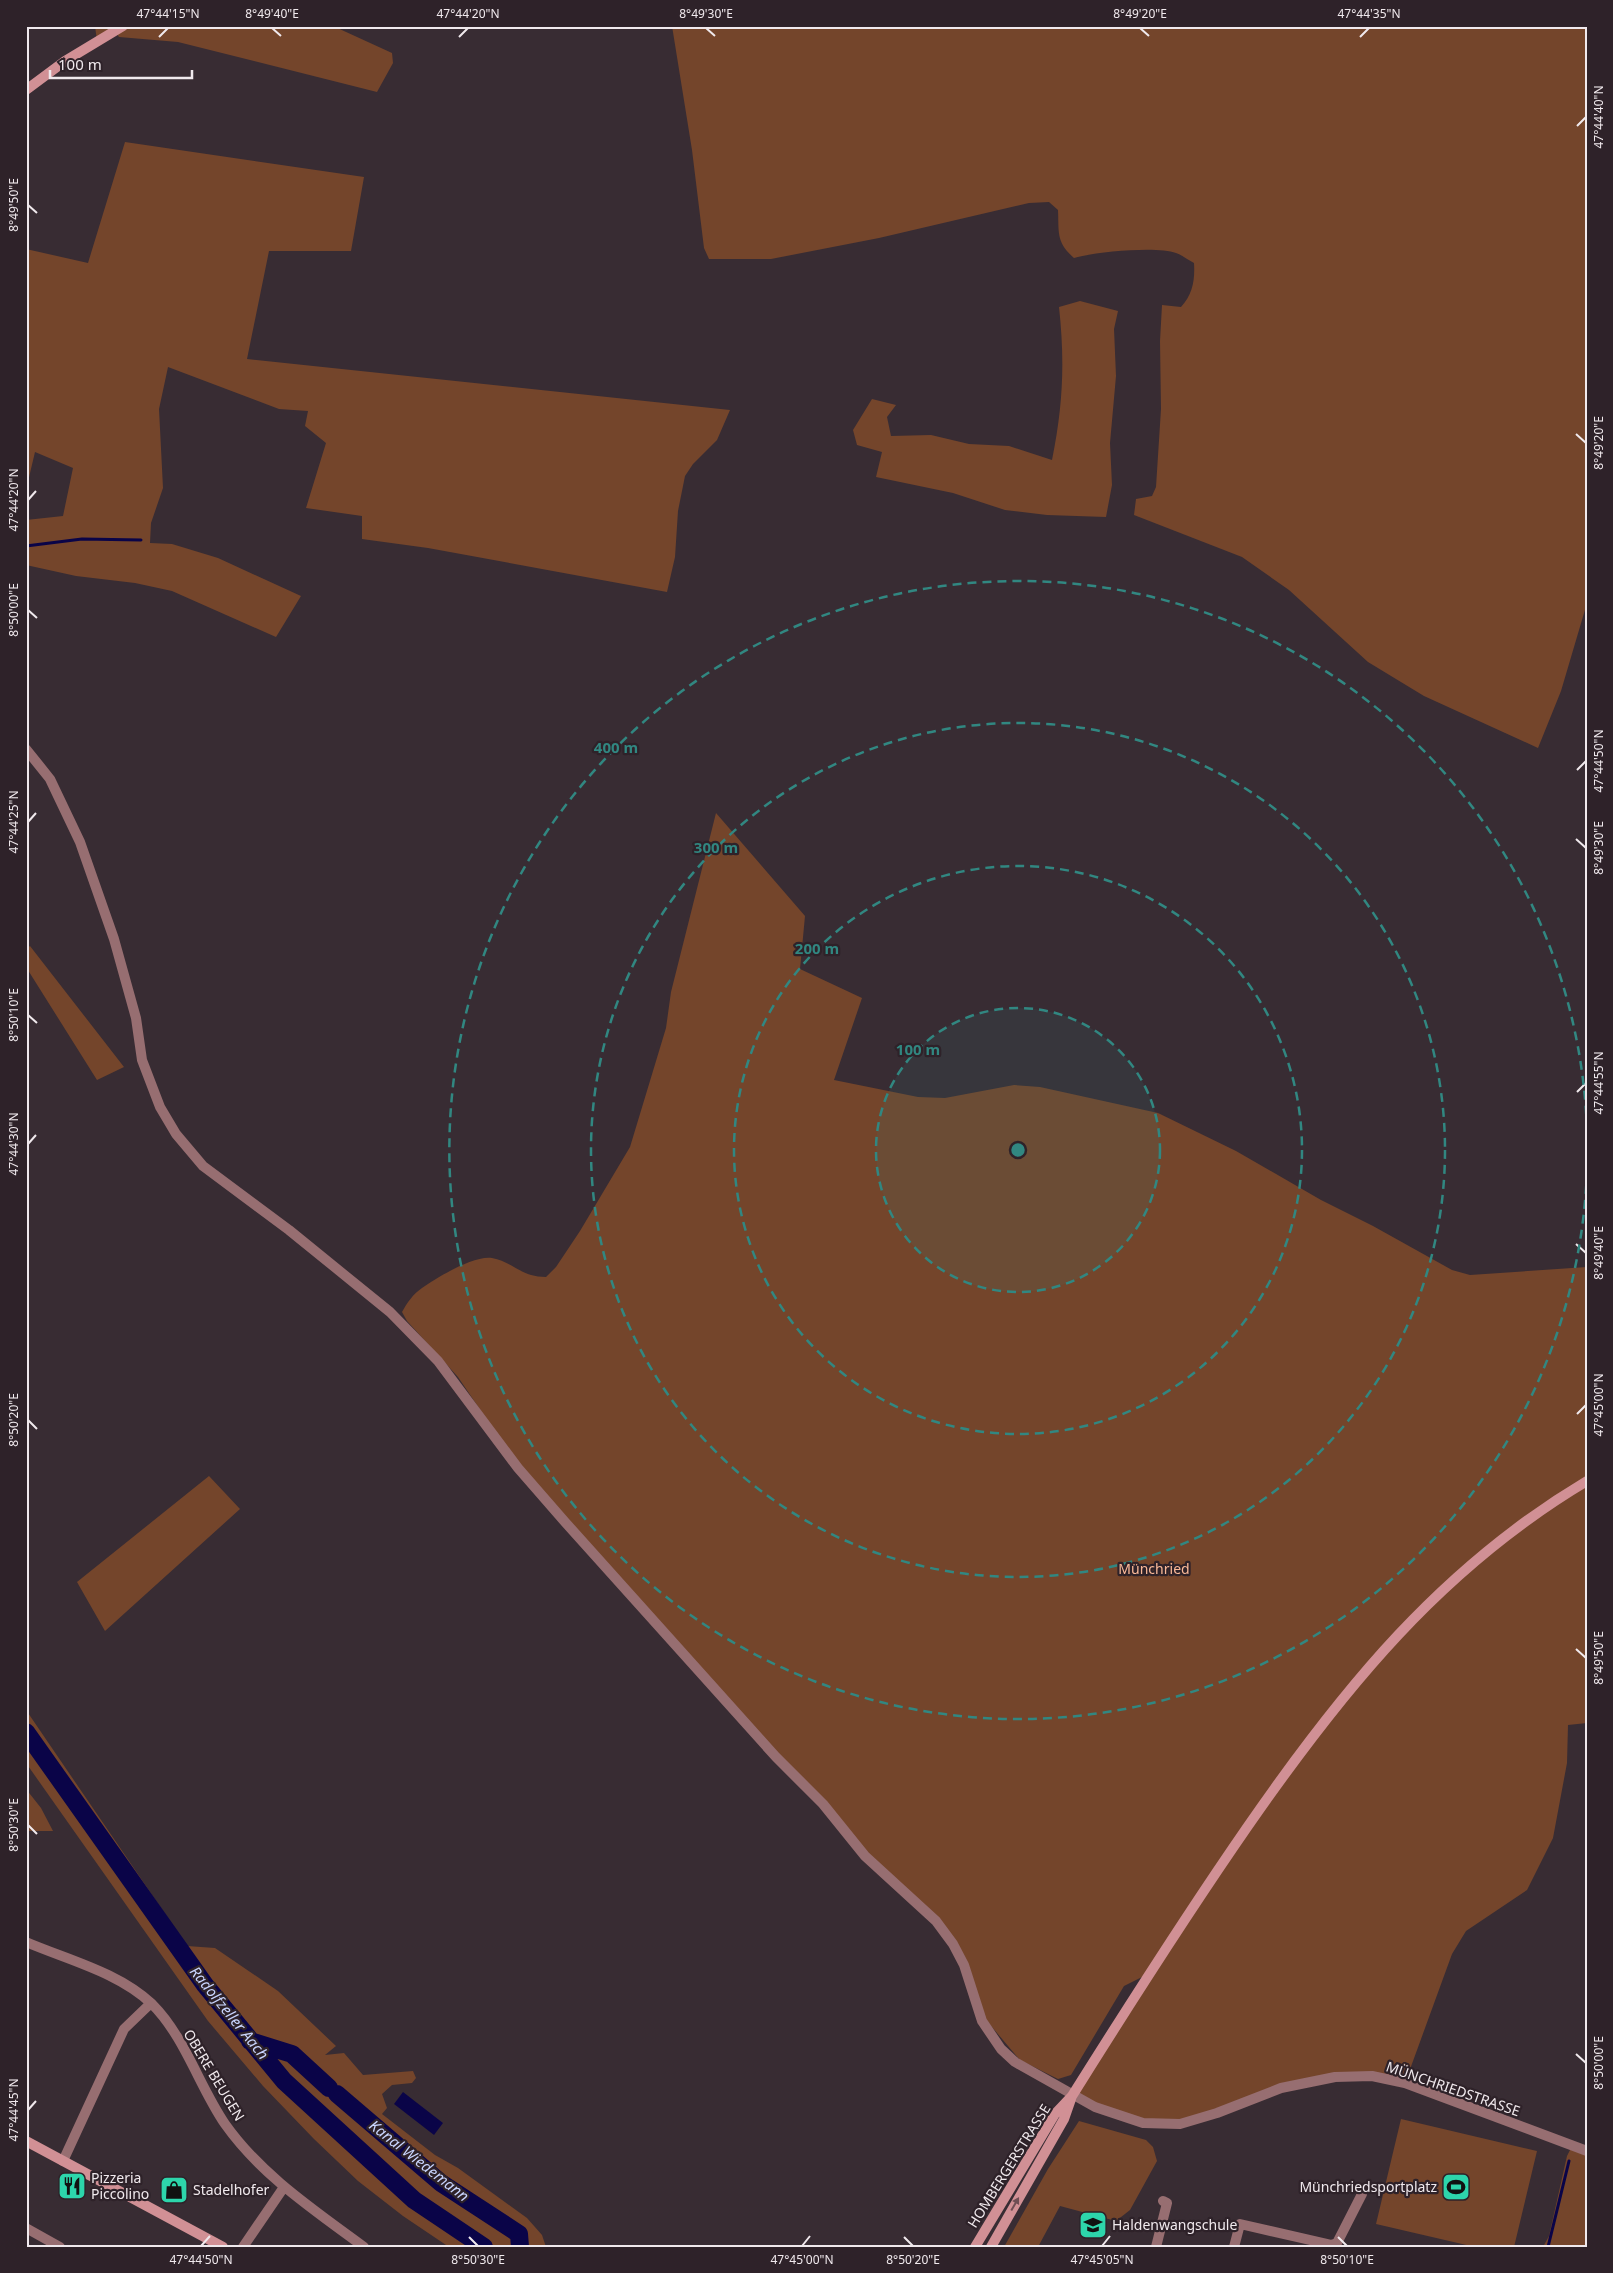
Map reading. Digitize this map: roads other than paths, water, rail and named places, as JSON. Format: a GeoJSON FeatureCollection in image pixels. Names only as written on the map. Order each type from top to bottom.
{"type":"FeatureCollection","features":[{"type":"Feature","properties":{"kind":"main road"},"geometry":{"type":"LineString","coordinates":[[26,90],[65,61],[123,26]]}},
{"type":"Feature","properties":{"kind":"main road"},"geometry":{"type":"LineString","coordinates":[[1072,2096],[1213,1877],[1294,1760],[1347,1691],[1409,1622],[1472,1562],[1534,1513],[1587,1481]]}},
{"type":"Feature","properties":{"kind":"main road","name":"HOMBERGERSTRASSE"},"geometry":{"type":"LineString","coordinates":[[975,2247],[1055,2114],[1072,2096]]}},
{"type":"Feature","properties":{"kind":"main road","name":"HOMBERGERSTRASSE"},"geometry":{"type":"LineString","coordinates":[[991,2247],[1064,2119],[1072,2096]]}},
{"type":"Feature","properties":{"kind":"main road"},"geometry":{"type":"LineString","coordinates":[[26,2141],[224,2247]]}},
{"type":"Feature","properties":{"kind":"street","name":"MÜNCHRIEDSTRASSE"},"geometry":{"type":"LineString","coordinates":[[26,748],[50,779],[80,842],[119,956],[136,1018],[142,1060],[160,1108],[176,1134],[203,1166],[289,1230],[407,1327],[438,1361],[518,1468],[559,1515],[776,1757],[823,1804],[865,1856],[892,1883],[936,1921],[954,1944],[964,1965],[982,2020],[1001,2049],[1015,2062],[1072,2096],[1117,2116],[1143,2123],[1180,2124],[1217,2113],[1281,2088],[1335,2077],[1372,2076],[1405,2084],[1587,2151]]}},
{"type":"Feature","properties":{"kind":"street","name":"OBERE BEUGEN"},"geometry":{"type":"LineString","coordinates":[[26,1942],[119,1981],[151,2003],[166,2021],[213,2106],[246,2150],[284,2187],[364,2247]]}},
{"type":"Feature","properties":{"kind":"street"},"geometry":{"type":"LineString","coordinates":[[63,2161],[124,2029],[151,2003]]}},
{"type":"Feature","properties":{"kind":"street"},"geometry":{"type":"LineString","coordinates":[[242,2247],[284,2187]]}},
{"type":"Feature","properties":{"kind":"street"},"geometry":{"type":"LineString","coordinates":[[1234,2247],[1240,2224],[1332,2245],[1337,2243],[1362,2194]]}},
{"type":"Feature","properties":{"kind":"street"},"geometry":{"type":"LineString","coordinates":[[1156,2247],[1168,2203],[1163,2201]]}},
{"type":"Feature","properties":{"kind":"street"},"geometry":{"type":"LineString","coordinates":[[26,2228],[60,2247]]}},
{"type":"Feature","properties":{"kind":"waterway"},"geometry":{"type":"LineString","coordinates":[[26,546],[82,539],[141,540]]}},
{"type":"Feature","properties":{"kind":"waterway","name":"Radolfzeller Aach"},"geometry":{"type":"LineString","coordinates":[[26,1732],[205,1985],[284,2081],[414,2200],[484,2247]]}},
{"type":"Feature","properties":{"kind":"waterway","name":"Kanal Wiedemann"},"geometry":{"type":"LineString","coordinates":[[250,2041],[292,2054],[329,2088]]}},
{"type":"Feature","properties":{"kind":"waterway","name":"Kanal Wiedemann"},"geometry":{"type":"LineString","coordinates":[[337,2094],[441,2183],[519,2234],[520,2247]]}},
{"type":"Feature","properties":{"kind":"waterway"},"geometry":{"type":"LineString","coordinates":[[1548,2247],[1569,2161]]}},
{"type":"Feature","properties":{"kind":"place","name":"Pizzeria Piccolino"},"geometry":{"type":"Point","coordinates":[72,2186]}},
{"type":"Feature","properties":{"kind":"place","name":"Münchriedsportplatz"},"geometry":{"type":"Point","coordinates":[1456,2187]}},
{"type":"Feature","properties":{"kind":"place","name":"Stadelhofer"},"geometry":{"type":"Point","coordinates":[174,2190]}},
{"type":"Feature","properties":{"kind":"place","name":"Haldenwangschule"},"geometry":{"type":"Point","coordinates":[1093,2225]}},
{"type":"Feature","properties":{"kind":"park label","name":"Münchried"},"geometry":{"type":"Point","coordinates":[1154,1569]}}]}
